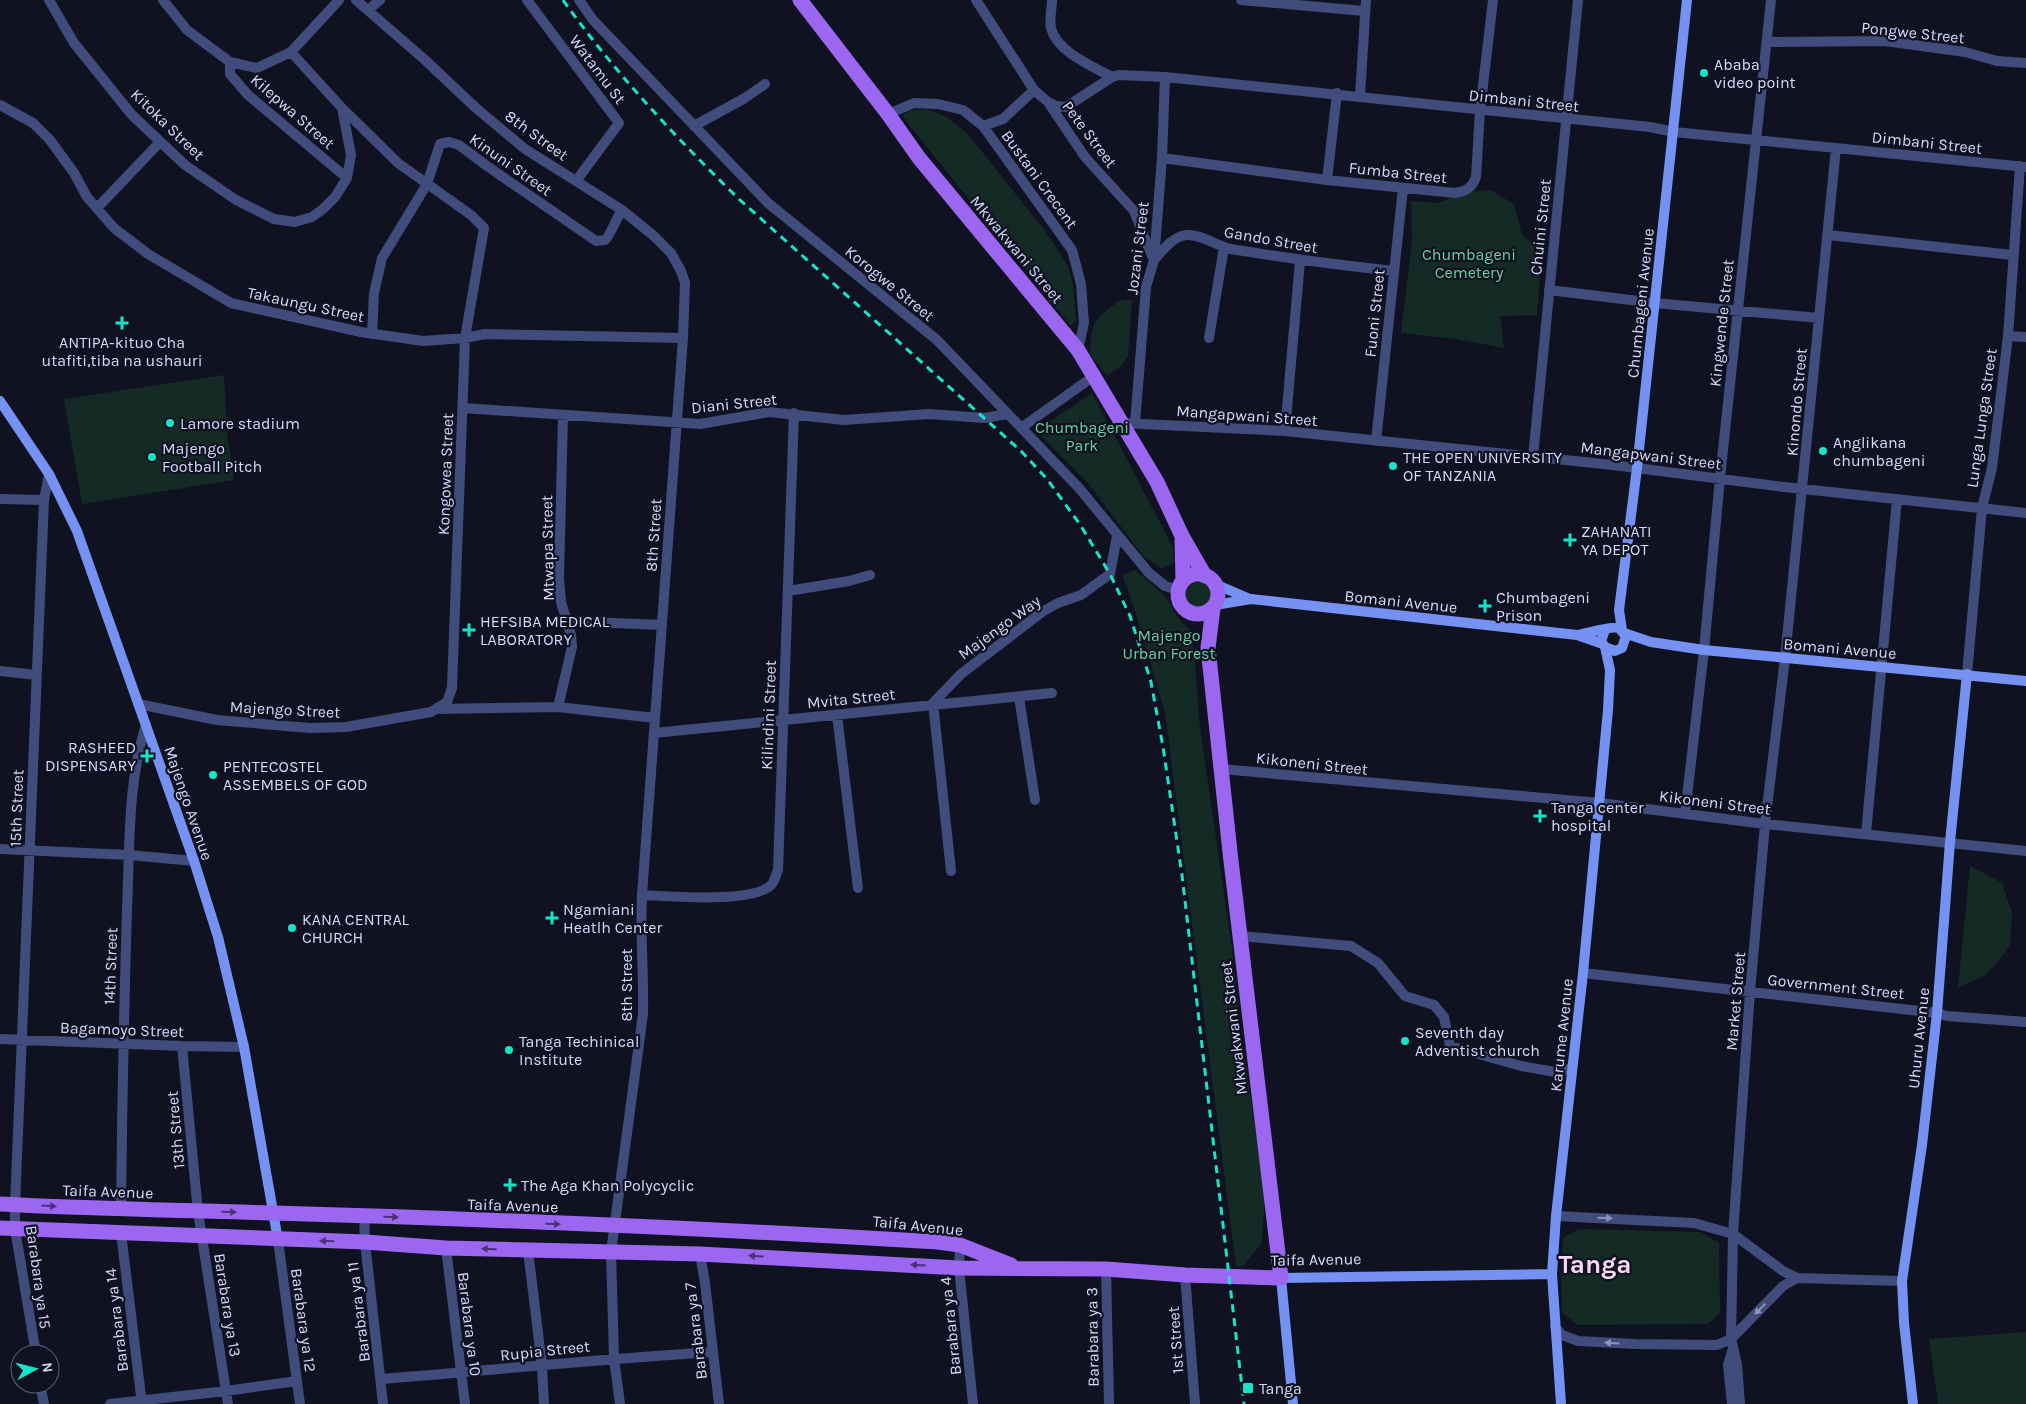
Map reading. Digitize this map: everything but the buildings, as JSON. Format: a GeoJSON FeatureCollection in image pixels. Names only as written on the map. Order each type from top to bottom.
{"type":"FeatureCollection","features":[{"type":"Feature","properties":{"kind":"main road","name":"Mkwakwani Street"},"geometry":{"type":"LineString","coordinates":[[800,0],[888,114],[919,158],[1078,350],[1128,423],[1182,536],[1210,580]]}},
{"type":"Feature","properties":{"kind":"main road"},"geometry":{"type":"LineString","coordinates":[[1182,536],[1181,585],[1178,599],[1182,607],[1189,613],[1208,648]]}},
{"type":"Feature","properties":{"kind":"main road"},"geometry":{"type":"LineString","coordinates":[[1181,585],[1190,576],[1197,574],[1210,580],[1218,591],[1208,648]]}},
{"type":"Feature","properties":{"kind":"main road"},"geometry":{"type":"LineString","coordinates":[[1189,613],[1197,615],[1206,613],[1214,606]]}},
{"type":"Feature","properties":{"kind":"main road","name":"Mkwakwani Street"},"geometry":{"type":"LineString","coordinates":[[1208,648],[1281,1278]]}},
{"type":"Feature","properties":{"kind":"main road","name":"Taifa Avenue"},"geometry":{"type":"LineString","coordinates":[[8,1204],[121,1210],[274,1213],[614,1225],[862,1237],[960,1245],[1020,1268]]}},
{"type":"Feature","properties":{"kind":"main road","name":"Taifa Avenue"},"geometry":{"type":"LineString","coordinates":[[0,1228],[365,1242],[446,1248],[700,1254],[959,1268],[1106,1269],[1185,1275],[1281,1278]]}},
{"type":"Feature","properties":{"kind":"main road"},"geometry":{"type":"LineString","coordinates":[[862,1237],[862,1262]]}},
{"type":"Feature","properties":{"kind":"street","name":"Kitoka Street"},"geometry":{"type":"LineString","coordinates":[[49,0],[74,42],[132,115],[185,165],[236,200],[274,219],[296,222],[312,217],[324,209],[347,178],[351,155],[342,108]]}},
{"type":"Feature","properties":{"kind":"street"},"geometry":{"type":"LineString","coordinates":[[163,0],[187,30],[230,62],[257,68],[291,52],[339,0]]}},
{"type":"Feature","properties":{"kind":"street","name":"8th Street"},"geometry":{"type":"LineString","coordinates":[[356,0],[424,59],[476,108],[525,149],[622,210],[665,248],[681,271],[685,283],[686,299],[642,895],[640,933],[643,1014],[611,1252],[614,1358],[620,1404]]}},
{"type":"Feature","properties":{"kind":"street"},"geometry":{"type":"LineString","coordinates":[[368,10],[380,0]]}},
{"type":"Feature","properties":{"kind":"street","name":"Watamu St"},"geometry":{"type":"LineString","coordinates":[[527,0],[619,123],[576,181]]}},
{"type":"Feature","properties":{"kind":"street","name":"Korogwe Street"},"geometry":{"type":"LineString","coordinates":[[579,0],[593,20],[768,203],[937,340],[1079,488],[1149,573],[1165,586],[1181,585]]}},
{"type":"Feature","properties":{"kind":"street"},"geometry":{"type":"LineString","coordinates":[[976,0],[1034,90],[1048,102],[1056,106],[1066,107],[1112,77],[1080,60],[1062,47],[1051,28],[1052,0]]}},
{"type":"Feature","properties":{"kind":"street"},"geometry":{"type":"LineString","coordinates":[[1241,0],[1364,11]]}},
{"type":"Feature","properties":{"kind":"street"},"geometry":{"type":"LineString","coordinates":[[1360,96],[1366,0]]}},
{"type":"Feature","properties":{"kind":"street","name":"Fumba Street"},"geometry":{"type":"LineString","coordinates":[[1162,158],[1327,180],[1455,193],[1464,192],[1473,186],[1476,177],[1480,111],[1493,0]]}},
{"type":"Feature","properties":{"kind":"street","name":"Chuini Street"},"geometry":{"type":"LineString","coordinates":[[1533,457],[1578,0]]}},
{"type":"Feature","properties":{"kind":"street","name":"Chumbageni Avenue"},"geometry":{"type":"LineString","coordinates":[[1619,610],[1637,468],[1688,0]]}},
{"type":"Feature","properties":{"kind":"street","name":"Kingwende Street"},"geometry":{"type":"LineString","coordinates":[[1685,814],[1704,650],[1720,478],[1771,0]]}},
{"type":"Feature","properties":{"kind":"street","name":"Pongwe Street"},"geometry":{"type":"LineString","coordinates":[[1767,42],[1885,41],[1965,52],[1997,61],[2026,63]]}},
{"type":"Feature","properties":{"kind":"street"},"geometry":{"type":"LineString","coordinates":[[291,52],[342,108],[398,163],[427,184]]}},
{"type":"Feature","properties":{"kind":"street","name":"Kilepwa Street"},"geometry":{"type":"LineString","coordinates":[[230,62],[230,74],[248,95],[347,178]]}},
{"type":"Feature","properties":{"kind":"street","name":"Dimbani Street"},"geometry":{"type":"LineString","coordinates":[[1112,77],[1166,76],[1337,93],[1480,111],[1650,127],[1674,132],[2023,166]]}},
{"type":"Feature","properties":{"kind":"street","name":"Jozani Street"},"geometry":{"type":"LineString","coordinates":[[1128,423],[1146,287],[1154,260],[1166,76]]}},
{"type":"Feature","properties":{"kind":"street"},"geometry":{"type":"LineString","coordinates":[[694,126],[745,98],[765,84]]}},
{"type":"Feature","properties":{"kind":"street"},"geometry":{"type":"LineString","coordinates":[[983,126],[1003,119],[1034,90]]}},
{"type":"Feature","properties":{"kind":"street"},"geometry":{"type":"LineString","coordinates":[[1327,180],[1337,93]]}},
{"type":"Feature","properties":{"kind":"street","name":"Pete Street"},"geometry":{"type":"LineString","coordinates":[[1048,102],[1084,157],[1134,211],[1154,260]]}},
{"type":"Feature","properties":{"kind":"street","name":"Bustani Crecent"},"geometry":{"type":"LineString","coordinates":[[888,114],[914,103],[938,104],[963,110],[983,126],[1072,250],[1081,284],[1084,323],[1078,350]]}},
{"type":"Feature","properties":{"kind":"street","name":"Takaungu Street"},"geometry":{"type":"LineString","coordinates":[[0,105],[34,123],[50,140],[74,173],[88,197],[114,228],[148,254],[231,303],[372,334],[424,341],[465,338],[485,334],[683,338]]}},
{"type":"Feature","properties":{"kind":"street"},"geometry":{"type":"LineString","coordinates":[[97,208],[160,142]]}},
{"type":"Feature","properties":{"kind":"street","name":"Kinuni Street"},"geometry":{"type":"LineString","coordinates":[[372,334],[374,293],[382,258],[427,184],[440,144],[449,142],[459,145],[596,241],[605,240],[608,237],[616,218],[622,210]]}},
{"type":"Feature","properties":{"kind":"street","name":"Kinondo Street"},"geometry":{"type":"LineString","coordinates":[[1785,658],[1836,148]]}},
{"type":"Feature","properties":{"kind":"street","name":"Lunga Lunga Street"},"geometry":{"type":"LineString","coordinates":[[1967,674],[1982,508],[1992,468],[2008,336],[2012,255],[2023,166]]}},
{"type":"Feature","properties":{"kind":"street","name":"Kongowea Street"},"geometry":{"type":"LineString","coordinates":[[427,184],[471,215],[484,228],[465,338],[452,688],[447,702],[433,711]]}},
{"type":"Feature","properties":{"kind":"street","name":"Fuoni Street"},"geometry":{"type":"LineString","coordinates":[[1376,441],[1403,188]]}},
{"type":"Feature","properties":{"kind":"street","name":"Gando Street"},"geometry":{"type":"LineString","coordinates":[[1154,260],[1166,246],[1181,237],[1189,235],[1224,247],[1300,261],[1394,271]]}},
{"type":"Feature","properties":{"kind":"street"},"geometry":{"type":"LineString","coordinates":[[1828,236],[2012,255]]}},
{"type":"Feature","properties":{"kind":"street"},"geometry":{"type":"LineString","coordinates":[[1209,338],[1224,247]]}},
{"type":"Feature","properties":{"kind":"street"},"geometry":{"type":"LineString","coordinates":[[1285,431],[1300,261]]}},
{"type":"Feature","properties":{"kind":"street"},"geometry":{"type":"LineString","coordinates":[[1549,290],[1655,303],[1819,318]]}},
{"type":"Feature","properties":{"kind":"street"},"geometry":{"type":"LineString","coordinates":[[2008,336],[2026,337]]}},
{"type":"Feature","properties":{"kind":"street"},"geometry":{"type":"LineString","coordinates":[[1021,428],[1094,376]]}},
{"type":"Feature","properties":{"kind":"street","name":"Majengo Avenue"},"geometry":{"type":"LineString","coordinates":[[0,401],[48,474],[77,532],[194,861],[218,937],[244,1047],[278,1240]]}},
{"type":"Feature","properties":{"kind":"street","name":"Diani Street"},"geometry":{"type":"LineString","coordinates":[[463,408],[700,424],[769,412],[794,413],[844,420],[929,414],[984,418],[1008,414]]}},
{"type":"Feature","properties":{"kind":"street","name":"Kilindini Street"},"geometry":{"type":"LineString","coordinates":[[642,895],[732,897],[756,893],[772,884],[778,870],[794,413]]}},
{"type":"Feature","properties":{"kind":"street","name":"Mtwapa Street"},"geometry":{"type":"LineString","coordinates":[[558,708],[572,647],[571,635],[561,602],[559,578],[563,415]]}},
{"type":"Feature","properties":{"kind":"street","name":"Mangapwani Street"},"geometry":{"type":"LineString","coordinates":[[1128,423],[1285,431],[1637,468],[1803,489],[2026,513]]}},
{"type":"Feature","properties":{"kind":"street","name":"15th Street"},"geometry":{"type":"LineString","coordinates":[[8,1204],[21,1040],[44,500],[48,474]]}},
{"type":"Feature","properties":{"kind":"street"},"geometry":{"type":"LineString","coordinates":[[0,499],[44,500]]}},
{"type":"Feature","properties":{"kind":"street"},"geometry":{"type":"LineString","coordinates":[[1866,834],[1880,666],[1897,499]]}},
{"type":"Feature","properties":{"kind":"street","name":"Majengo Way"},"geometry":{"type":"LineString","coordinates":[[933,704],[961,674],[1042,612],[1058,603],[1080,595],[1110,574],[1117,536]]}},
{"type":"Feature","properties":{"kind":"street"},"geometry":{"type":"LineString","coordinates":[[788,590],[849,581],[870,575]]}},
{"type":"Feature","properties":{"kind":"street"},"geometry":{"type":"LineString","coordinates":[[1210,580],[1251,599]]}},
{"type":"Feature","properties":{"kind":"street"},"geometry":{"type":"LineString","coordinates":[[1214,606],[1251,599]]}},
{"type":"Feature","properties":{"kind":"street","name":"Bomani Avenue"},"geometry":{"type":"LineString","coordinates":[[1251,599],[1577,635]]}},
{"type":"Feature","properties":{"kind":"street"},"geometry":{"type":"LineString","coordinates":[[1610,670],[1602,637],[1619,610]]}},
{"type":"Feature","properties":{"kind":"street"},"geometry":{"type":"LineString","coordinates":[[1610,670],[1626,640],[1619,610]]}},
{"type":"Feature","properties":{"kind":"street"},"geometry":{"type":"LineString","coordinates":[[566,621],[662,625]]}},
{"type":"Feature","properties":{"kind":"street"},"geometry":{"type":"LineString","coordinates":[[1577,635],[1615,627],[1651,642]]}},
{"type":"Feature","properties":{"kind":"street"},"geometry":{"type":"LineString","coordinates":[[1577,635],[1604,646],[1611,651],[1651,642]]}},
{"type":"Feature","properties":{"kind":"street","name":"Bomani Avenue"},"geometry":{"type":"LineString","coordinates":[[1651,642],[1704,650],[2026,681]]}},
{"type":"Feature","properties":{"kind":"street","name":"Market Street"},"geometry":{"type":"LineString","coordinates":[[1732,1404],[1728,1365],[1732,1343],[1733,1234],[1750,992],[1765,824],[1785,658]]}},
{"type":"Feature","properties":{"kind":"street","name":"Karume Avenue"},"geometry":{"type":"LineString","coordinates":[[1561,1404],[1552,1274],[1556,1216],[1600,803],[1610,670]]}},
{"type":"Feature","properties":{"kind":"street"},"geometry":{"type":"LineString","coordinates":[[0,671],[36,675]]}},
{"type":"Feature","properties":{"kind":"street","name":"Uhuru Avenue"},"geometry":{"type":"LineString","coordinates":[[1913,1404],[1904,1323],[1902,1280],[1922,1145],[1937,1013],[1950,842],[1967,674]]}},
{"type":"Feature","properties":{"kind":"street","name":"Mvita Street"},"geometry":{"type":"LineString","coordinates":[[654,733],[1052,693]]}},
{"type":"Feature","properties":{"kind":"street"},"geometry":{"type":"LineString","coordinates":[[1019,697],[1035,800]]}},
{"type":"Feature","properties":{"kind":"street","name":"Majengo Street"},"geometry":{"type":"LineString","coordinates":[[138,704],[217,720],[310,728],[346,727],[433,711],[558,708],[655,718]]}},
{"type":"Feature","properties":{"kind":"street"},"geometry":{"type":"LineString","coordinates":[[933,704],[951,871]]}},
{"type":"Feature","properties":{"kind":"street"},"geometry":{"type":"LineString","coordinates":[[837,715],[858,888]]}},
{"type":"Feature","properties":{"kind":"street","name":"14th Street"},"geometry":{"type":"LineString","coordinates":[[121,1210],[123,1044],[129,855],[137,752],[146,725]]}},
{"type":"Feature","properties":{"kind":"street","name":"Kikoneni Street"},"geometry":{"type":"LineString","coordinates":[[1221,769],[1600,803],[1765,824],[2026,851]]}},
{"type":"Feature","properties":{"kind":"street"},"geometry":{"type":"LineString","coordinates":[[0,849],[129,855],[194,861]]}},
{"type":"Feature","properties":{"kind":"street"},"geometry":{"type":"LineString","coordinates":[[1240,936],[1351,946],[1378,963],[1405,996],[1434,1005],[1444,1017],[1450,1046],[1521,1066],[1555,1072],[1572,1068]]}},
{"type":"Feature","properties":{"kind":"street","name":"Government Street"},"geometry":{"type":"LineString","coordinates":[[1583,973],[1937,1013],[1947,1016],[2026,1022]]}},
{"type":"Feature","properties":{"kind":"street","name":"Bagamoyo Street"},"geometry":{"type":"LineString","coordinates":[[0,1039],[244,1047]]}},
{"type":"Feature","properties":{"kind":"street","name":"13th Street"},"geometry":{"type":"LineString","coordinates":[[182,1046],[198,1212]]}},
{"type":"Feature","properties":{"kind":"street","name":"Barabara ya 15"},"geometry":{"type":"LineString","coordinates":[[8,1204],[15,1229],[34,1344]]}},
{"type":"Feature","properties":{"kind":"street","name":"Barabara ya 13"},"geometry":{"type":"LineString","coordinates":[[198,1212],[228,1404]]}},
{"type":"Feature","properties":{"kind":"street","name":"Barabara ya 11"},"geometry":{"type":"LineString","coordinates":[[364,1216],[365,1242],[383,1404]]}},
{"type":"Feature","properties":{"kind":"street"},"geometry":{"type":"LineString","coordinates":[[1556,1216],[1694,1223],[1733,1234],[1783,1271],[1797,1278],[1902,1280]]}},
{"type":"Feature","properties":{"kind":"street","name":"Barabara ya 14"},"geometry":{"type":"LineString","coordinates":[[121,1233],[141,1402]]}},
{"type":"Feature","properties":{"kind":"street","name":"Barabara ya 12"},"geometry":{"type":"LineString","coordinates":[[278,1240],[300,1404]]}},
{"type":"Feature","properties":{"kind":"street","name":"Barabara ya 4"},"geometry":{"type":"LineString","coordinates":[[960,1245],[959,1268],[973,1404]]}},
{"type":"Feature","properties":{"kind":"street","name":"Barabara ya 10"},"geometry":{"type":"LineString","coordinates":[[446,1248],[465,1404]]}},
{"type":"Feature","properties":{"kind":"street"},"geometry":{"type":"LineString","coordinates":[[528,1250],[542,1366],[544,1404]]}},
{"type":"Feature","properties":{"kind":"street","name":"Barabara ya 7"},"geometry":{"type":"LineString","coordinates":[[700,1254],[719,1404]]}},
{"type":"Feature","properties":{"kind":"street","name":"Barabara ya 3"},"geometry":{"type":"LineString","coordinates":[[1106,1269],[1109,1404]]}},
{"type":"Feature","properties":{"kind":"street","name":"Taifa Avenue"},"geometry":{"type":"LineString","coordinates":[[1281,1278],[1552,1274]]}},
{"type":"Feature","properties":{"kind":"street","name":"1st Street"},"geometry":{"type":"LineString","coordinates":[[1185,1275],[1195,1404]]}},
{"type":"Feature","properties":{"kind":"street","name":"Mkwakwani Street"},"geometry":{"type":"LineString","coordinates":[[1281,1278],[1293,1404]]}},
{"type":"Feature","properties":{"kind":"street"},"geometry":{"type":"LineString","coordinates":[[1555,1327],[1562,1335],[1571,1339],[1603,1342],[1718,1345],[1732,1343],[1783,1286],[1797,1278]]}},
{"type":"Feature","properties":{"kind":"street","name":"Market Street"},"geometry":{"type":"LineString","coordinates":[[1732,1343],[1737,1364],[1740,1404]]}},
{"type":"Feature","properties":{"kind":"street","name":"Rupia Street"},"geometry":{"type":"LineString","coordinates":[[381,1379],[542,1366],[614,1358],[713,1352]]}},
{"type":"Feature","properties":{"kind":"street"},"geometry":{"type":"LineString","coordinates":[[110,1404],[141,1402],[297,1381]]}},
{"type":"Feature","properties":{"kind":"green space"},"geometry":{"type":"Polygon","coordinates":[[[926,109],[945,116],[967,133],[1046,232],[1068,266],[1073,285],[1076,320],[1071,326],[902,116],[909,111],[926,109]]]}},
{"type":"Feature","properties":{"kind":"green space","name":"Chumbageni Cemetery"},"geometry":{"type":"Polygon","coordinates":[[[1490,190],[1514,204],[1522,235],[1542,253],[1537,315],[1500,316],[1504,348],[1456,339],[1401,333],[1412,241],[1411,201],[1439,203],[1464,192],[1490,190]]]}},
{"type":"Feature","properties":{"kind":"green space"},"geometry":{"type":"Polygon","coordinates":[[[1120,300],[1132,300],[1128,357],[1119,368],[1107,375],[1090,355],[1093,328],[1100,317],[1120,300]]]}},
{"type":"Feature","properties":{"kind":"green space","name":"Majengo Football Pitch"},"geometry":{"type":"Polygon","coordinates":[[[224,375],[227,433],[234,480],[82,504],[64,399],[224,375]]]}},
{"type":"Feature","properties":{"kind":"green space","name":"Chumbageni Park"},"geometry":{"type":"Polygon","coordinates":[[[1092,393],[1173,547],[1174,563],[1162,569],[1143,556],[1088,483],[1036,431],[1092,393]]]}},
{"type":"Feature","properties":{"kind":"green space","name":"Majengo Urban Forest"},"geometry":{"type":"Polygon","coordinates":[[[1135,570],[1166,597],[1178,618],[1191,631],[1199,720],[1232,949],[1241,1036],[1265,1192],[1262,1243],[1242,1267],[1236,1266],[1165,712],[1132,601],[1122,575],[1135,570]]]}},
{"type":"Feature","properties":{"kind":"green space"},"geometry":{"type":"Polygon","coordinates":[[[1199,582],[1208,586],[1212,595],[1208,604],[1199,608],[1190,604],[1186,595],[1190,586],[1199,582]]]}},
{"type":"Feature","properties":{"kind":"green space"},"geometry":{"type":"Polygon","coordinates":[[[1970,866],[2002,883],[2012,912],[2010,945],[1984,976],[1958,987],[1970,866]]]}},
{"type":"Feature","properties":{"kind":"green space"},"geometry":{"type":"Polygon","coordinates":[[[1579,1229],[1701,1232],[1719,1243],[1720,1313],[1708,1324],[1577,1325],[1562,1312],[1561,1274],[1563,1238],[1579,1229]]]}},
{"type":"Feature","properties":{"kind":"green space"},"geometry":{"type":"Polygon","coordinates":[[[2026,1332],[2026,1404],[1938,1404],[1929,1339],[2026,1332]]]}},
{"type":"Feature","properties":{"kind":"railway"},"geometry":{"type":"LineString","coordinates":[[563,0],[625,79],[716,177],[1021,451],[1047,479],[1081,526],[1110,574],[1130,616],[1151,682],[1163,747],[1182,875],[1244,1404]]}},
{"type":"Feature","properties":{"kind":"place","name":"Ababa video point"},"geometry":{"type":"Point","coordinates":[1704,73]}},
{"type":"Feature","properties":{"kind":"place","name":"ANTIPA-kituo Cha utafiti,tiba na ushauri"},"geometry":{"type":"Point","coordinates":[122,323]}},
{"type":"Feature","properties":{"kind":"place","name":"Lamore stadium"},"geometry":{"type":"Point","coordinates":[170,423]}},
{"type":"Feature","properties":{"kind":"place","name":"Anglikana chumbageni"},"geometry":{"type":"Point","coordinates":[1823,451]}},
{"type":"Feature","properties":{"kind":"place","name":"Majengo Football Pitch"},"geometry":{"type":"Point","coordinates":[152,457]}},
{"type":"Feature","properties":{"kind":"place","name":"THE OPEN UNIVERSITY OF TANZANIA"},"geometry":{"type":"Point","coordinates":[1393,466]}},
{"type":"Feature","properties":{"kind":"place","name":"ZAHANATI YA DEPOT"},"geometry":{"type":"Point","coordinates":[1570,540]}},
{"type":"Feature","properties":{"kind":"place","name":"Chumbageni Prison"},"geometry":{"type":"Point","coordinates":[1485,606]}},
{"type":"Feature","properties":{"kind":"place","name":"HEFSIBA MEDICAL LABORATORY"},"geometry":{"type":"Point","coordinates":[469,630]}},
{"type":"Feature","properties":{"kind":"place","name":"RASHEED DISPENSARY"},"geometry":{"type":"Point","coordinates":[147,756]}},
{"type":"Feature","properties":{"kind":"place","name":"PENTECOSTEL ASSEMBELS OF GOD"},"geometry":{"type":"Point","coordinates":[213,775]}},
{"type":"Feature","properties":{"kind":"place","name":"Tanga center hospital"},"geometry":{"type":"Point","coordinates":[1540,816]}},
{"type":"Feature","properties":{"kind":"place","name":"Ngamiani Heatlh Center"},"geometry":{"type":"Point","coordinates":[552,918]}},
{"type":"Feature","properties":{"kind":"place","name":"KANA CENTRAL CHURCH"},"geometry":{"type":"Point","coordinates":[292,928]}},
{"type":"Feature","properties":{"kind":"place","name":"Seventh day Adventist church"},"geometry":{"type":"Point","coordinates":[1405,1041]}},
{"type":"Feature","properties":{"kind":"place","name":"Tanga Techinical Institute"},"geometry":{"type":"Point","coordinates":[509,1050]}},
{"type":"Feature","properties":{"kind":"place","name":"The Aga Khan Polycyclic"},"geometry":{"type":"Point","coordinates":[510,1185]}},
{"type":"Feature","properties":{"kind":"place","name":"Tanga"},"geometry":{"type":"Point","coordinates":[1248,1388]}},
{"type":"Feature","properties":{"kind":"district","name":"Tanga"},"geometry":{"type":"Point","coordinates":[1595,1264]}}]}
